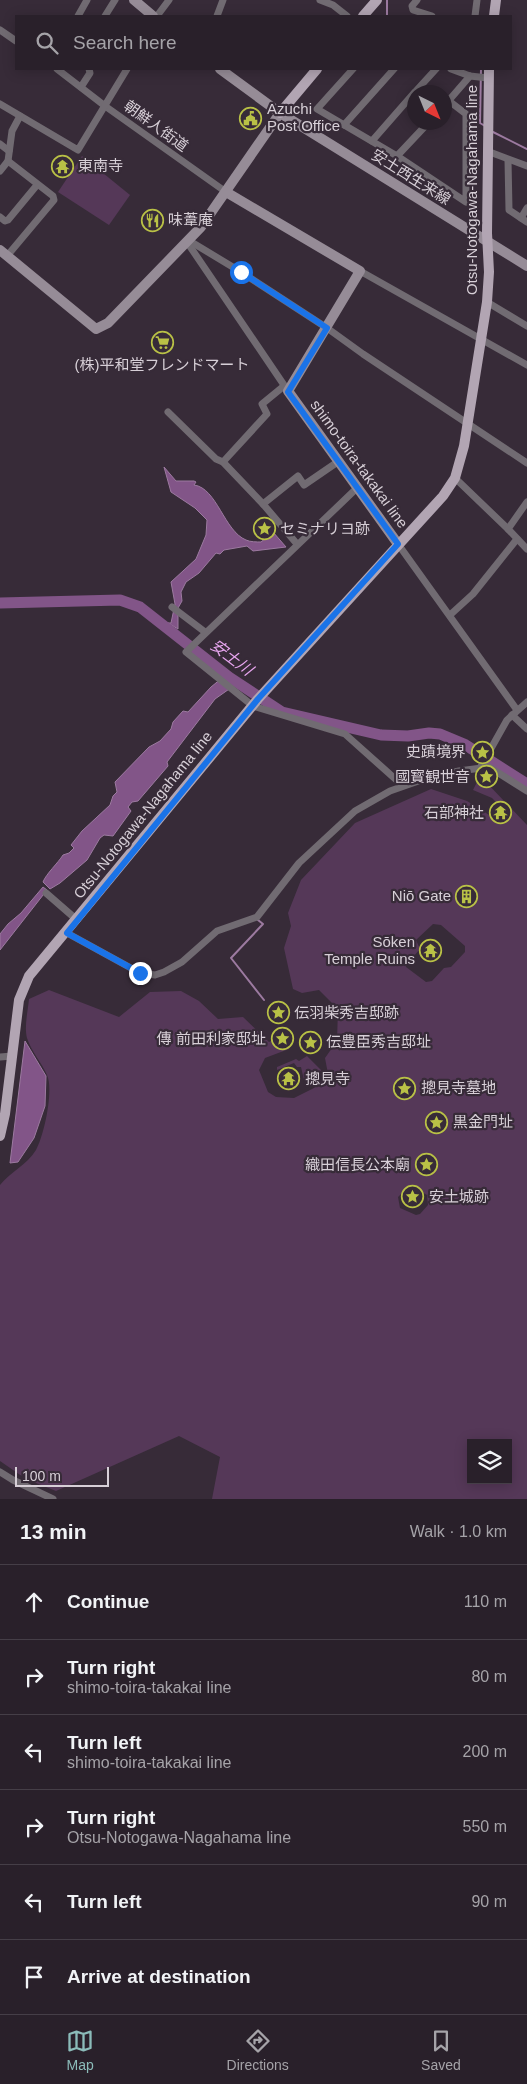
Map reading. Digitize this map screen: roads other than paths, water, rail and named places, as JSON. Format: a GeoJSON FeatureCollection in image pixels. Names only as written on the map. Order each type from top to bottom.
{"type":"FeatureCollection","features":[{"type":"Feature","properties":{"kind":"main road"},"geometry":{"type":"LineString","coordinates":[[134,0],[152,15]]}},
{"type":"Feature","properties":{"kind":"main road"},"geometry":{"type":"LineString","coordinates":[[364,15],[377,0]]}},
{"type":"Feature","properties":{"kind":"main road"},"geometry":{"type":"LineString","coordinates":[[494,15],[496,0]]}},
{"type":"Feature","properties":{"kind":"main road"},"geometry":{"type":"LineString","coordinates":[[226,70],[280,113]]}},
{"type":"Feature","properties":{"kind":"main road"},"geometry":{"type":"LineString","coordinates":[[3,253],[96,329],[108,323],[201,227],[280,113],[316,70]]}},
{"type":"Feature","properties":{"kind":"main road","name":"Otsu-Notogawa-Nagahama line"},"geometry":{"type":"LineString","coordinates":[[0,1136],[5,1114],[19,1000],[25,983],[36,967],[67,933],[258,700],[443,496],[455,478],[468,424],[487,302],[489,272],[486,241],[488,73]]}},
{"type":"Feature","properties":{"kind":"main road","name":"安土西生来線"},"geometry":{"type":"LineString","coordinates":[[280,113],[527,266]]}},
{"type":"Feature","properties":{"kind":"main road"},"geometry":{"type":"LineString","coordinates":[[226,192],[360,272],[327,328],[286,389]]}},
{"type":"Feature","properties":{"kind":"main road","name":"shimo-toira-takakai line"},"geometry":{"type":"LineString","coordinates":[[286,389],[398,544]]}},
{"type":"Feature","properties":{"kind":"street"},"geometry":{"type":"LineString","coordinates":[[79,15],[87,0]]}},
{"type":"Feature","properties":{"kind":"street"},"geometry":{"type":"LineString","coordinates":[[106,15],[115,0]]}},
{"type":"Feature","properties":{"kind":"street"},"geometry":{"type":"LineString","coordinates":[[158,15],[169,0]]}},
{"type":"Feature","properties":{"kind":"street"},"geometry":{"type":"LineString","coordinates":[[217,15],[223,0]]}},
{"type":"Feature","properties":{"kind":"street"},"geometry":{"type":"LineString","coordinates":[[320,0],[346,15]]}},
{"type":"Feature","properties":{"kind":"street"},"geometry":{"type":"LineString","coordinates":[[417,0],[412,6],[413,10],[429,15]]}},
{"type":"Feature","properties":{"kind":"street"},"geometry":{"type":"LineString","coordinates":[[475,15],[477,0]]}},
{"type":"Feature","properties":{"kind":"street"},"geometry":{"type":"LineString","coordinates":[[0,30],[15,40]]}},
{"type":"Feature","properties":{"kind":"street"},"geometry":{"type":"LineString","coordinates":[[0,104],[78,150],[105,106],[59,70]]}},
{"type":"Feature","properties":{"kind":"street"},"geometry":{"type":"LineString","coordinates":[[81,87],[90,73],[89,70]]}},
{"type":"Feature","properties":{"kind":"street","name":"朝鮮人街道"},"geometry":{"type":"LineString","coordinates":[[126,70],[105,106],[226,192]]}},
{"type":"Feature","properties":{"kind":"street"},"geometry":{"type":"LineString","coordinates":[[352,70],[317,109],[397,156],[466,202],[466,114],[452,106]]}},
{"type":"Feature","properties":{"kind":"street"},"geometry":{"type":"LineString","coordinates":[[344,125],[393,70]]}},
{"type":"Feature","properties":{"kind":"street"},"geometry":{"type":"LineString","coordinates":[[422,85],[435,70]]}},
{"type":"Feature","properties":{"kind":"street"},"geometry":{"type":"LineString","coordinates":[[454,70],[470,76],[488,73]]}},
{"type":"Feature","properties":{"kind":"street"},"geometry":{"type":"LineString","coordinates":[[452,97],[470,76]]}},
{"type":"Feature","properties":{"kind":"street"},"geometry":{"type":"LineString","coordinates":[[372,141],[407,102]]}},
{"type":"Feature","properties":{"kind":"street"},"geometry":{"type":"LineString","coordinates":[[0,171],[8,161],[12,131],[20,116]]}},
{"type":"Feature","properties":{"kind":"street"},"geometry":{"type":"LineString","coordinates":[[397,156],[421,130]]}},
{"type":"Feature","properties":{"kind":"street"},"geometry":{"type":"LineString","coordinates":[[0,144],[10,151]]}},
{"type":"Feature","properties":{"kind":"street"},"geometry":{"type":"LineString","coordinates":[[487,151],[527,166]]}},
{"type":"Feature","properties":{"kind":"street"},"geometry":{"type":"LineString","coordinates":[[508,160],[508,210],[524,220],[527,208]]}},
{"type":"Feature","properties":{"kind":"street"},"geometry":{"type":"LineString","coordinates":[[3,253],[54,200],[53,196],[8,161]]}},
{"type":"Feature","properties":{"kind":"street"},"geometry":{"type":"LineString","coordinates":[[0,217],[5,221],[8,220],[37,185]]}},
{"type":"Feature","properties":{"kind":"street"},"geometry":{"type":"LineString","coordinates":[[188,240],[327,328],[328,331],[527,463]]}},
{"type":"Feature","properties":{"kind":"street"},"geometry":{"type":"LineString","coordinates":[[188,240],[189,245],[286,389],[262,404],[267,414],[223,462]]}},
{"type":"Feature","properties":{"kind":"street"},"geometry":{"type":"LineString","coordinates":[[360,272],[527,365]]}},
{"type":"Feature","properties":{"kind":"street"},"geometry":{"type":"LineString","coordinates":[[487,302],[527,326]]}},
{"type":"Feature","properties":{"kind":"street"},"geometry":{"type":"LineString","coordinates":[[168,412],[216,459],[223,462],[263,504],[297,544]]}},
{"type":"Feature","properties":{"kind":"street"},"geometry":{"type":"LineString","coordinates":[[263,504],[298,476],[304,485],[339,461]]}},
{"type":"Feature","properties":{"kind":"street"},"geometry":{"type":"LineString","coordinates":[[455,478],[527,549]]}},
{"type":"Feature","properties":{"kind":"street"},"geometry":{"type":"LineString","coordinates":[[358,487],[186,652],[234,691],[345,734],[402,785]]}},
{"type":"Feature","properties":{"kind":"street"},"geometry":{"type":"LineString","coordinates":[[508,529],[527,502]]}},
{"type":"Feature","properties":{"kind":"street"},"geometry":{"type":"LineString","coordinates":[[450,615],[473,594],[517,539]]}},
{"type":"Feature","properties":{"kind":"street"},"geometry":{"type":"LineString","coordinates":[[398,544],[450,615],[527,729]]}},
{"type":"Feature","properties":{"kind":"street"},"geometry":{"type":"LineString","coordinates":[[176,609],[205,632]]}},
{"type":"Feature","properties":{"kind":"street"},"geometry":{"type":"LineString","coordinates":[[480,766],[515,713],[527,702]]}},
{"type":"Feature","properties":{"kind":"street"},"geometry":{"type":"LineString","coordinates":[[67,933],[140,973],[155,974],[168,970],[182,962],[217,931],[257,918],[294,869],[355,811],[402,785],[480,766],[489,767],[527,791]]}},
{"type":"Feature","properties":{"kind":"street"},"geometry":{"type":"LineString","coordinates":[[46,893],[77,920]]}},
{"type":"Feature","properties":{"kind":"street"},"geometry":{"type":"LineString","coordinates":[[0,1057],[12,1056]]}},
{"type":"Feature","properties":{"kind":"street"},"geometry":{"type":"LineString","coordinates":[[0,1472],[53,1499]]}},
{"type":"Feature","properties":{"kind":"waterway"},"geometry":{"type":"LineString","coordinates":[[387,0],[387,15]]}},
{"type":"Feature","properties":{"kind":"waterway"},"geometry":{"type":"LineString","coordinates":[[481,70],[480,123],[485,126]]}},
{"type":"Feature","properties":{"kind":"waterway"},"geometry":{"type":"LineString","coordinates":[[493,132],[527,149]]}},
{"type":"Feature","properties":{"kind":"waterway","name":"安土川"},"geometry":{"type":"LineString","coordinates":[[0,603],[120,600],[140,607],[229,677],[282,712],[381,735],[440,734],[464,744],[527,784]]}},
{"type":"Feature","properties":{"kind":"waterway"},"geometry":{"type":"LineString","coordinates":[[258,920],[263,924],[231,958],[264,1000]]}},
{"type":"Feature","properties":{"kind":"place","name":"Azuchi Post Office"},"geometry":{"type":"Point","coordinates":[251,118]}},
{"type":"Feature","properties":{"kind":"place","name":"東南寺"},"geometry":{"type":"Point","coordinates":[62,166]}},
{"type":"Feature","properties":{"kind":"place","name":"味葦庵"},"geometry":{"type":"Point","coordinates":[152,220]}},
{"type":"Feature","properties":{"kind":"place","name":"(株)平和堂フレンドマート"},"geometry":{"type":"Point","coordinates":[162,342]}},
{"type":"Feature","properties":{"kind":"place","name":"セミナリヨ跡"},"geometry":{"type":"Point","coordinates":[264,529]}},
{"type":"Feature","properties":{"kind":"place","name":"史蹟境界"},"geometry":{"type":"Point","coordinates":[482,752]}},
{"type":"Feature","properties":{"kind":"place","name":"國寳観世音"},"geometry":{"type":"Point","coordinates":[486,777]}},
{"type":"Feature","properties":{"kind":"place","name":"石部神社"},"geometry":{"type":"Point","coordinates":[500,813]}},
{"type":"Feature","properties":{"kind":"place","name":"Niō Gate"},"geometry":{"type":"Point","coordinates":[467,896]}},
{"type":"Feature","properties":{"kind":"place","name":"Sōken Temple Ruins"},"geometry":{"type":"Point","coordinates":[431,951]}},
{"type":"Feature","properties":{"kind":"place","name":"伝羽柴秀吉邸跡"},"geometry":{"type":"Point","coordinates":[278,1013]}},
{"type":"Feature","properties":{"kind":"place","name":"傳 前田利家邸址"},"geometry":{"type":"Point","coordinates":[282,1039]}},
{"type":"Feature","properties":{"kind":"place","name":"伝豊臣秀吉邸址"},"geometry":{"type":"Point","coordinates":[310,1042]}},
{"type":"Feature","properties":{"kind":"place","name":"摠見寺"},"geometry":{"type":"Point","coordinates":[289,1079]}},
{"type":"Feature","properties":{"kind":"place","name":"摠見寺墓地"},"geometry":{"type":"Point","coordinates":[405,1088]}},
{"type":"Feature","properties":{"kind":"place","name":"黒金門址"},"geometry":{"type":"Point","coordinates":[437,1122]}},
{"type":"Feature","properties":{"kind":"place","name":"織田信長公本廟"},"geometry":{"type":"Point","coordinates":[426,1165]}},
{"type":"Feature","properties":{"kind":"place","name":"安土城跡"},"geometry":{"type":"Point","coordinates":[413,1197]}}]}
